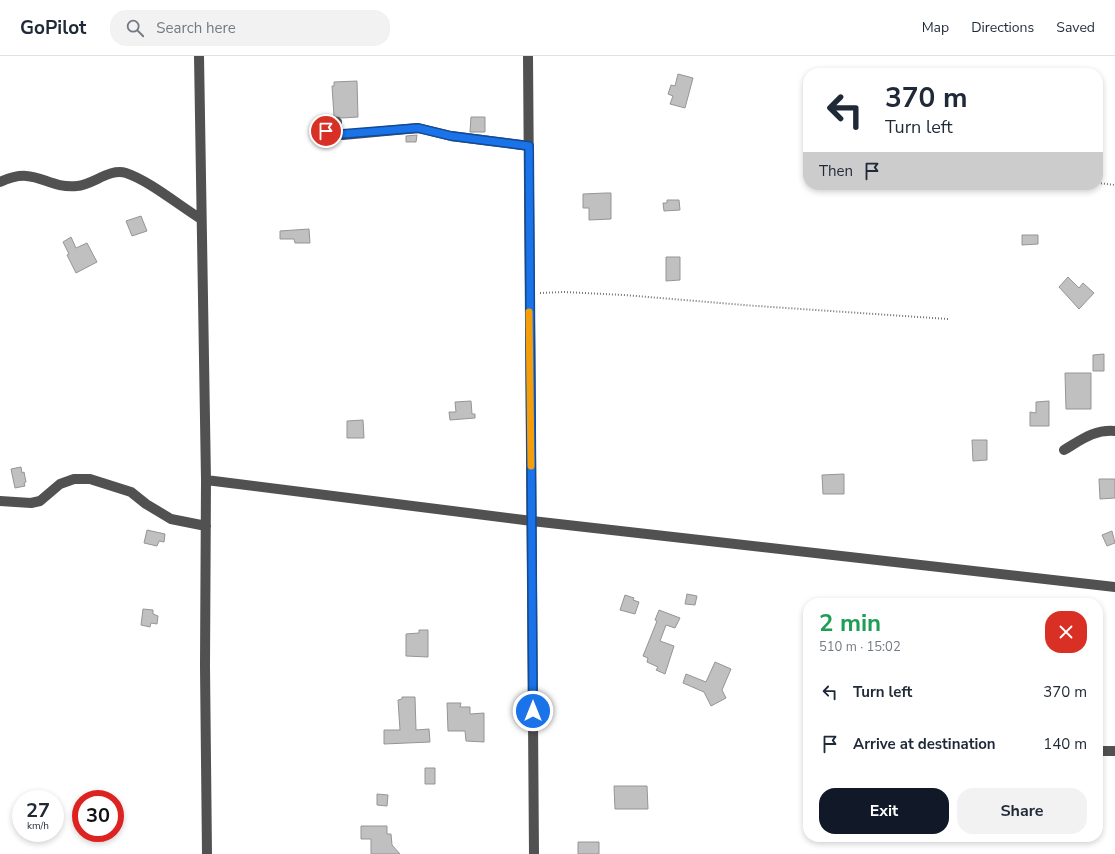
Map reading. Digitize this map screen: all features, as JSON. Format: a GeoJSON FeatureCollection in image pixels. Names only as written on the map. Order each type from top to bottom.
{"type":"FeatureCollection","features":[{"type":"Feature","properties":{"kind":"street"},"geometry":{"type":"LineString","coordinates":[[199,56],[206,480],[205,667],[207,854]]}},
{"type":"Feature","properties":{"kind":"street"},"geometry":{"type":"LineString","coordinates":[[528,56],[534,854]]}},
{"type":"Feature","properties":{"kind":"street"},"geometry":{"type":"LineString","coordinates":[[337,122],[328,122],[325,124],[326,131],[330,133],[343,134],[418,128],[451,136],[529,146]]}},
{"type":"Feature","properties":{"kind":"street"},"geometry":{"type":"LineString","coordinates":[[0,182],[17,176],[30,175],[59,186],[76,187],[86,185],[116,172],[125,172],[145,182],[201,219]]}},
{"type":"Feature","properties":{"kind":"street"},"geometry":{"type":"LineString","coordinates":[[1064,450],[1092,434],[1104,430],[1115,431]]}},
{"type":"Feature","properties":{"kind":"street"},"geometry":{"type":"LineString","coordinates":[[0,501],[30,503],[40,501],[60,484],[74,479],[90,480],[131,492],[146,504],[171,519],[206,526]]}},
{"type":"Feature","properties":{"kind":"street"},"geometry":{"type":"LineString","coordinates":[[206,480],[532,521],[1115,587]]}},
{"type":"Feature","properties":{"kind":"street"},"geometry":{"type":"LineString","coordinates":[[1103,751],[1115,751]]}},
{"type":"Feature","properties":{"kind":"path"},"geometry":{"type":"LineString","coordinates":[[1103,184],[1115,185]]}},
{"type":"Feature","properties":{"kind":"path"},"geometry":{"type":"LineString","coordinates":[[529,295],[564,292],[624,295],[948,319]]}},
{"type":"Feature","properties":{"kind":"building"},"geometry":{"type":"Polygon","coordinates":[[[678,74],[693,78],[685,108],[670,104],[673,96],[668,94],[671,85],[675,86],[678,74]]]}},
{"type":"Feature","properties":{"kind":"building"},"geometry":{"type":"Polygon","coordinates":[[[357,81],[358,117],[342,118],[334,116],[332,86],[334,86],[334,82],[357,81]]]}},
{"type":"Feature","properties":{"kind":"building"},"geometry":{"type":"Polygon","coordinates":[[[471,117],[485,117],[485,132],[470,132],[471,117]]]}},
{"type":"Feature","properties":{"kind":"building"},"geometry":{"type":"Polygon","coordinates":[[[417,135],[416,142],[406,142],[406,136],[417,135]]]}},
{"type":"Feature","properties":{"kind":"building"},"geometry":{"type":"Polygon","coordinates":[[[611,193],[611,219],[589,220],[589,208],[583,208],[583,194],[611,193]]]}},
{"type":"Feature","properties":{"kind":"building"},"geometry":{"type":"Polygon","coordinates":[[[667,200],[679,200],[680,210],[664,211],[663,203],[667,203],[667,200]]]}},
{"type":"Feature","properties":{"kind":"building"},"geometry":{"type":"Polygon","coordinates":[[[141,216],[147,231],[132,236],[126,221],[141,216]]]}},
{"type":"Feature","properties":{"kind":"building"},"geometry":{"type":"Polygon","coordinates":[[[309,229],[310,243],[295,243],[294,239],[280,239],[280,231],[309,229]]]}},
{"type":"Feature","properties":{"kind":"building"},"geometry":{"type":"Polygon","coordinates":[[[1022,235],[1038,235],[1038,244],[1022,245],[1022,235]]]}},
{"type":"Feature","properties":{"kind":"building"},"geometry":{"type":"Polygon","coordinates":[[[71,237],[76,248],[87,243],[97,262],[76,273],[67,255],[69,254],[63,242],[71,237]]]}},
{"type":"Feature","properties":{"kind":"building"},"geometry":{"type":"Polygon","coordinates":[[[666,257],[680,257],[680,280],[666,281],[666,257]]]}},
{"type":"Feature","properties":{"kind":"building"},"geometry":{"type":"Polygon","coordinates":[[[1068,277],[1079,288],[1083,283],[1094,293],[1079,309],[1059,287],[1068,277]]]}},
{"type":"Feature","properties":{"kind":"building"},"geometry":{"type":"Polygon","coordinates":[[[1104,354],[1104,371],[1093,371],[1093,355],[1104,354]]]}},
{"type":"Feature","properties":{"kind":"building"},"geometry":{"type":"Polygon","coordinates":[[[1065,373],[1091,373],[1091,409],[1066,409],[1065,373]]]}},
{"type":"Feature","properties":{"kind":"building"},"geometry":{"type":"Polygon","coordinates":[[[471,401],[472,414],[475,414],[475,418],[450,420],[449,412],[456,412],[455,402],[471,401]]]}},
{"type":"Feature","properties":{"kind":"building"},"geometry":{"type":"Polygon","coordinates":[[[1049,401],[1049,426],[1030,426],[1030,412],[1036,413],[1036,402],[1049,401]]]}},
{"type":"Feature","properties":{"kind":"building"},"geometry":{"type":"Polygon","coordinates":[[[363,420],[364,438],[347,438],[347,421],[363,420]]]}},
{"type":"Feature","properties":{"kind":"building"},"geometry":{"type":"Polygon","coordinates":[[[972,440],[987,440],[987,460],[973,461],[972,440]]]}},
{"type":"Feature","properties":{"kind":"building"},"geometry":{"type":"Polygon","coordinates":[[[21,467],[22,473],[24,472],[26,482],[24,483],[25,486],[15,488],[11,469],[21,467]]]}},
{"type":"Feature","properties":{"kind":"building"},"geometry":{"type":"Polygon","coordinates":[[[844,474],[844,494],[823,494],[822,475],[844,474]]]}},
{"type":"Feature","properties":{"kind":"building"},"geometry":{"type":"Polygon","coordinates":[[[1099,479],[1115,479],[1115,498],[1100,499],[1099,479]]]}},
{"type":"Feature","properties":{"kind":"building"},"geometry":{"type":"Polygon","coordinates":[[[147,530],[165,534],[164,542],[159,541],[157,546],[144,543],[147,530]]]}},
{"type":"Feature","properties":{"kind":"building"},"geometry":{"type":"Polygon","coordinates":[[[1112,531],[1115,543],[1107,546],[1102,535],[1112,531]]]}},
{"type":"Feature","properties":{"kind":"building"},"geometry":{"type":"Polygon","coordinates":[[[687,594],[697,596],[695,605],[685,604],[687,594]]]}},
{"type":"Feature","properties":{"kind":"building"},"geometry":{"type":"Polygon","coordinates":[[[625,595],[634,598],[633,600],[639,602],[635,614],[620,610],[625,595]]]}},
{"type":"Feature","properties":{"kind":"building"},"geometry":{"type":"Polygon","coordinates":[[[143,609],[153,610],[153,614],[158,616],[157,624],[151,623],[150,627],[141,625],[143,609]]]}},
{"type":"Feature","properties":{"kind":"building"},"geometry":{"type":"Polygon","coordinates":[[[659,610],[680,618],[675,628],[666,625],[660,641],[674,646],[665,674],[656,670],[658,667],[647,662],[648,658],[643,656],[657,621],[655,620],[659,610]]]}},
{"type":"Feature","properties":{"kind":"building"},"geometry":{"type":"Polygon","coordinates":[[[419,630],[428,630],[428,657],[406,656],[406,634],[419,633],[419,630]]]}},
{"type":"Feature","properties":{"kind":"building"},"geometry":{"type":"Polygon","coordinates":[[[715,662],[731,669],[722,690],[726,698],[711,706],[704,692],[683,683],[686,674],[706,682],[715,662]]]}},
{"type":"Feature","properties":{"kind":"building"},"geometry":{"type":"Polygon","coordinates":[[[402,697],[415,697],[416,730],[429,729],[430,742],[384,744],[384,730],[400,730],[398,700],[402,699],[402,697]]]}},
{"type":"Feature","properties":{"kind":"building"},"geometry":{"type":"Polygon","coordinates":[[[447,703],[461,703],[460,707],[470,707],[470,714],[484,713],[484,742],[466,741],[465,731],[448,731],[447,703]]]}},
{"type":"Feature","properties":{"kind":"building"},"geometry":{"type":"Polygon","coordinates":[[[425,768],[435,768],[435,784],[425,784],[425,768]]]}},
{"type":"Feature","properties":{"kind":"building"},"geometry":{"type":"Polygon","coordinates":[[[614,786],[647,786],[648,809],[615,809],[614,786]]]}},
{"type":"Feature","properties":{"kind":"building"},"geometry":{"type":"Polygon","coordinates":[[[377,794],[388,795],[387,806],[377,805],[377,794]]]}},
{"type":"Feature","properties":{"kind":"building"},"geometry":{"type":"Polygon","coordinates":[[[361,826],[387,826],[387,834],[391,834],[392,845],[400,854],[371,854],[371,839],[361,839],[361,826]]]}},
{"type":"Feature","properties":{"kind":"building"},"geometry":{"type":"Polygon","coordinates":[[[578,842],[599,842],[599,854],[578,854],[578,842]]]}},
{"type":"Feature","properties":{"kind":"slow traffic"},"geometry":{"type":"LineString","coordinates":[[529,312],[531,466]]}},
{"type":"Feature","properties":{"kind":"route"},"geometry":{"type":"LineString","coordinates":[[326,131],[335,134],[343,134],[418,128],[451,136],[529,146],[533,711]]}}]}
